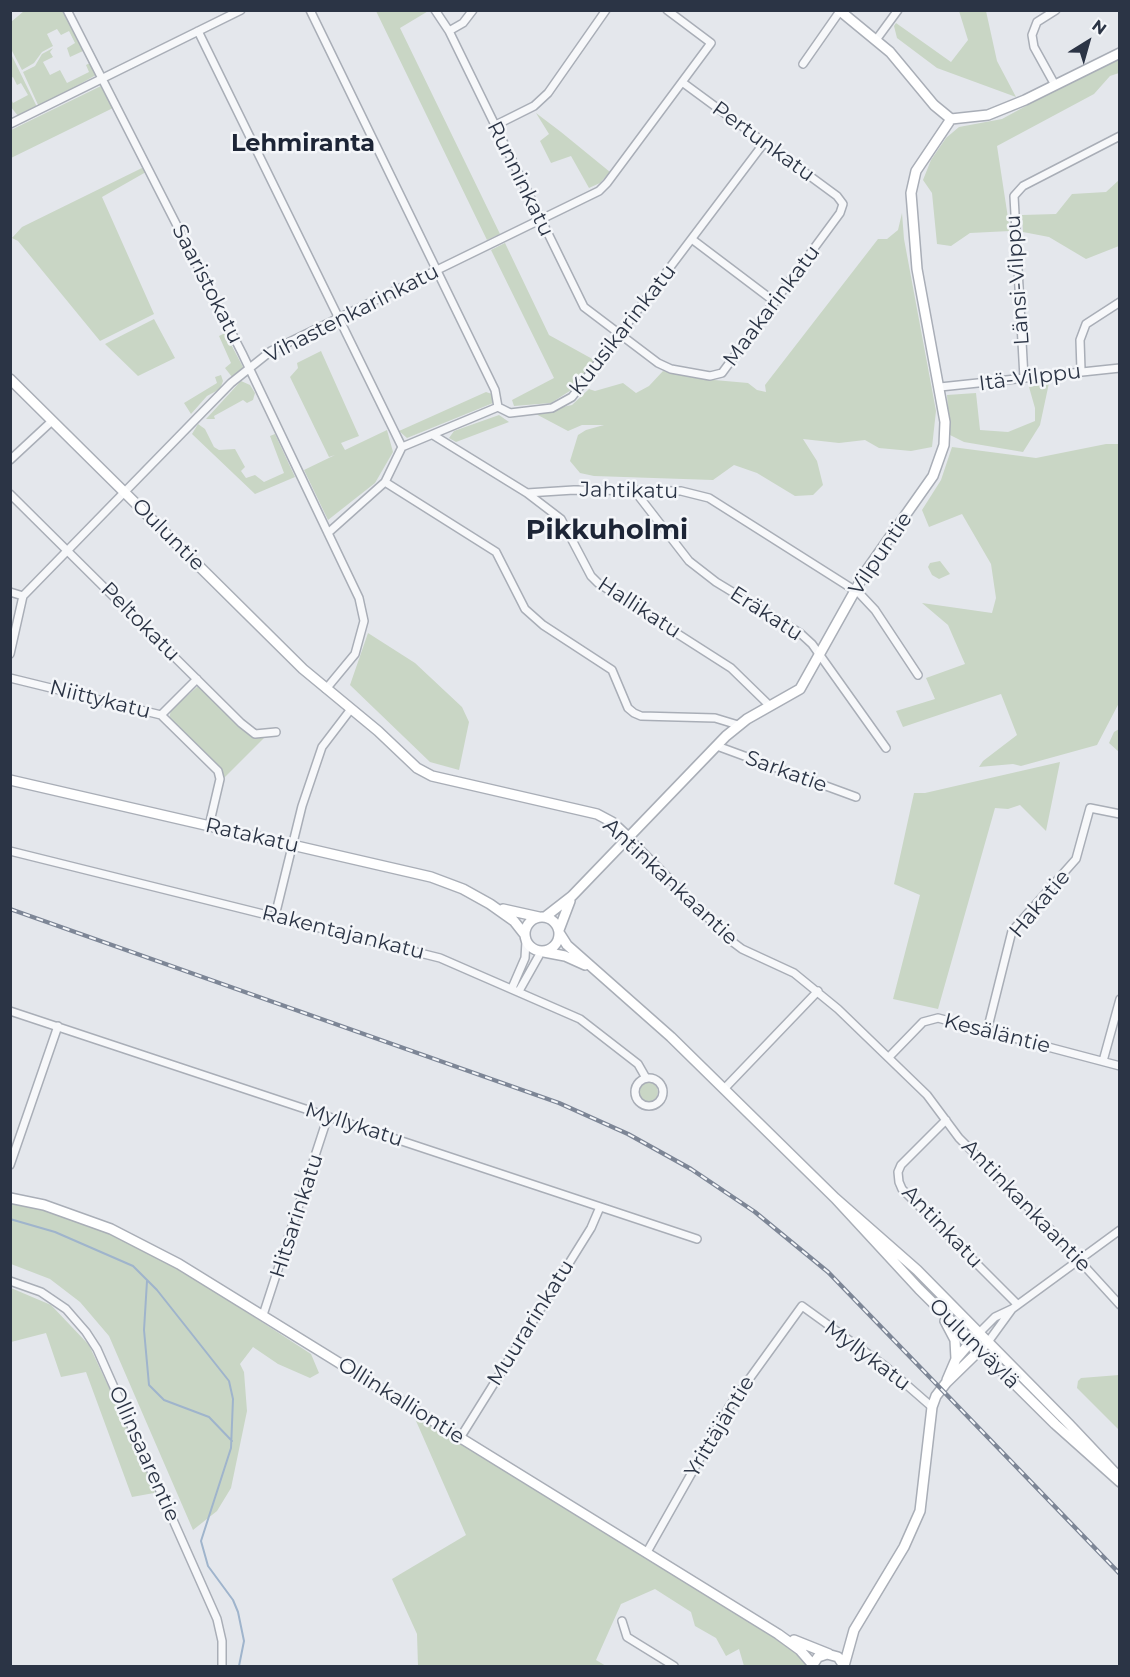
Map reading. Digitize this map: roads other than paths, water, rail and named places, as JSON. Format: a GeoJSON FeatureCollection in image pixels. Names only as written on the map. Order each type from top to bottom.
{"type":"FeatureCollection","features":[{"type":"Feature","properties":{"kind":"street","name":"Saaristokatu"},"geometry":{"type":"LineString","coordinates":[[67,10],[250,369],[359,599],[364,621],[353,657],[326,689]]}},
{"type":"Feature","properties":{"kind":"street"},"geometry":{"type":"LineString","coordinates":[[10,124],[241,10]]}},
{"type":"Feature","properties":{"kind":"street"},"geometry":{"type":"LineString","coordinates":[[310,10],[495,390],[498,407],[402,447],[385,482],[328,533]]}},
{"type":"Feature","properties":{"kind":"street","name":"Runninkatu"},"geometry":{"type":"LineString","coordinates":[[435,10],[449,31],[584,307],[621,336]]}},
{"type":"Feature","properties":{"kind":"street"},"geometry":{"type":"LineString","coordinates":[[449,31],[464,23],[473,10]]}},
{"type":"Feature","properties":{"kind":"street"},"geometry":{"type":"LineString","coordinates":[[494,126],[534,106],[544,97],[606,10]]}},
{"type":"Feature","properties":{"kind":"street","name":"Vihastenkarinkatu"},"geometry":{"type":"LineString","coordinates":[[23,596],[231,383],[271,351],[599,191],[711,43],[667,10]]}},
{"type":"Feature","properties":{"kind":"street"},"geometry":{"type":"LineString","coordinates":[[876,39],[898,10]]}},
{"type":"Feature","properties":{"kind":"street"},"geometry":{"type":"LineString","coordinates":[[1055,85],[1034,47],[1032,35],[1037,22],[1056,10]]}},
{"type":"Feature","properties":{"kind":"street"},"geometry":{"type":"LineString","coordinates":[[803,64],[839,11],[876,39],[904,68],[934,105],[951,119],[988,115],[1055,85],[1119,52]]}},
{"type":"Feature","properties":{"kind":"street"},"geometry":{"type":"LineString","coordinates":[[198,31],[402,447]]}},
{"type":"Feature","properties":{"kind":"street","name":"Pertunkatu"},"geometry":{"type":"LineString","coordinates":[[682,82],[837,196],[843,204]]}},
{"type":"Feature","properties":{"kind":"street","name":"Vilpuntie"},"geometry":{"type":"LineString","coordinates":[[542,917],[572,896],[738,725],[800,690],[879,550],[927,487],[936,469],[945,432],[940,387],[917,269],[911,193],[916,171],[951,119]]}},
{"type":"Feature","properties":{"kind":"street","name":"Länsi-Vilppu"},"geometry":{"type":"LineString","coordinates":[[1024,378],[1014,196],[1023,186],[1119,136]]}},
{"type":"Feature","properties":{"kind":"street","name":"Kuusikarinkatu"},"geometry":{"type":"LineString","coordinates":[[498,407],[510,413],[552,408],[570,400],[621,336],[764,143]]}},
{"type":"Feature","properties":{"kind":"street","name":"Maakarinkatu"},"geometry":{"type":"LineString","coordinates":[[621,336],[671,369],[710,376],[722,373],[840,213],[843,204]]}},
{"type":"Feature","properties":{"kind":"street"},"geometry":{"type":"LineString","coordinates":[[693,240],[775,302]]}},
{"type":"Feature","properties":{"kind":"street"},"geometry":{"type":"LineString","coordinates":[[1081,370],[1080,340],[1086,324],[1119,302]]}},
{"type":"Feature","properties":{"kind":"street","name":"Itä-Vilppu"},"geometry":{"type":"LineString","coordinates":[[940,387],[1081,370],[1119,368]]}},
{"type":"Feature","properties":{"kind":"street","name":"Ouluntie"},"geometry":{"type":"LineString","coordinates":[[10,379],[326,689]]}},
{"type":"Feature","properties":{"kind":"street"},"geometry":{"type":"LineString","coordinates":[[10,460],[52,421]]}},
{"type":"Feature","properties":{"kind":"street"},"geometry":{"type":"LineString","coordinates":[[433,435],[527,493]]}},
{"type":"Feature","properties":{"kind":"street"},"geometry":{"type":"LineString","coordinates":[[385,482],[496,552],[525,609],[543,625],[612,670],[628,708],[634,713],[641,716],[716,718],[738,725]]}},
{"type":"Feature","properties":{"kind":"street","name":"Jahtikatu"},"geometry":{"type":"LineString","coordinates":[[527,493],[634,490],[701,494],[855,590],[875,610],[918,675]]}},
{"type":"Feature","properties":{"kind":"street","name":"Eräkatu"},"geometry":{"type":"LineString","coordinates":[[634,490],[689,561],[717,582],[800,633],[819,655],[886,748]]}},
{"type":"Feature","properties":{"kind":"street","name":"Hallikatu"},"geometry":{"type":"LineString","coordinates":[[527,493],[561,519],[591,576],[598,584],[731,668],[770,706]]}},
{"type":"Feature","properties":{"kind":"street","name":"Peltokatu"},"geometry":{"type":"LineString","coordinates":[[10,494],[249,730],[260,735],[276,732]]}},
{"type":"Feature","properties":{"kind":"street"},"geometry":{"type":"LineString","coordinates":[[10,592],[23,596],[10,654]]}},
{"type":"Feature","properties":{"kind":"street","name":"Niittykatu"},"geometry":{"type":"LineString","coordinates":[[10,678],[161,715],[219,771],[220,779],[209,826]]}},
{"type":"Feature","properties":{"kind":"street"},"geometry":{"type":"LineString","coordinates":[[161,715],[197,679]]}},
{"type":"Feature","properties":{"kind":"street","name":"Antinkankaantie"},"geometry":{"type":"LineString","coordinates":[[326,689],[424,772],[597,814],[612,822],[730,940],[746,951],[794,974],[818,992],[889,1058],[927,1095],[973,1154],[1077,1258],[1119,1305]]}},
{"type":"Feature","properties":{"kind":"street"},"geometry":{"type":"LineString","coordinates":[[275,916],[291,845],[322,747],[351,709]]}},
{"type":"Feature","properties":{"kind":"street","name":"Sarkatie"},"geometry":{"type":"LineString","coordinates":[[717,746],[856,797]]}},
{"type":"Feature","properties":{"kind":"street","name":"Ratakatu"},"geometry":{"type":"LineString","coordinates":[[10,780],[431,877],[463,889],[490,904],[514,921],[525,938]]}},
{"type":"Feature","properties":{"kind":"street","name":"Hakatie"},"geometry":{"type":"LineString","coordinates":[[987,1030],[1012,931],[1076,859],[1090,808],[1119,814]]}},
{"type":"Feature","properties":{"kind":"street","name":"Rakentajankatu"},"geometry":{"type":"LineString","coordinates":[[10,850],[408,948],[472,970],[580,1018],[638,1064],[646,1078],[657,1081],[662,1089],[659,1101],[651,1106],[642,1105],[634,1094],[636,1084],[646,1078]]}},
{"type":"Feature","properties":{"kind":"street","name":"Vilpuntie"},"geometry":{"type":"LineString","coordinates":[[559,932],[572,896]]}},
{"type":"Feature","properties":{"kind":"street","name":"Ratakatu"},"geometry":{"type":"LineString","coordinates":[[490,904],[542,917]]}},
{"type":"Feature","properties":{"kind":"street"},"geometry":{"type":"LineString","coordinates":[[542,917],[555,923],[559,932],[557,944],[542,952],[515,990],[525,958],[525,938],[530,922],[542,917]]}},
{"type":"Feature","properties":{"kind":"street","name":"Oulunväylä"},"geometry":{"type":"LineString","coordinates":[[559,932],[567,945],[643,1011],[825,1188],[919,1289],[1049,1419],[1119,1480]]}},
{"type":"Feature","properties":{"kind":"street"},"geometry":{"type":"LineString","coordinates":[[525,938],[532,949],[542,952]]}},
{"type":"Feature","properties":{"kind":"street","name":"Oulunväylä"},"geometry":{"type":"LineString","coordinates":[[542,952],[565,956],[595,969]]}},
{"type":"Feature","properties":{"kind":"street"},"geometry":{"type":"LineString","coordinates":[[724,1089],[818,992]]}},
{"type":"Feature","properties":{"kind":"street"},"geometry":{"type":"LineString","coordinates":[[1103,1061],[1119,999]]}},
{"type":"Feature","properties":{"kind":"street","name":"Myllykatu"},"geometry":{"type":"LineString","coordinates":[[10,1011],[697,1239]]}},
{"type":"Feature","properties":{"kind":"street","name":"Kesäläntie"},"geometry":{"type":"LineString","coordinates":[[889,1058],[929,1019],[938,1018],[1119,1066]]}},
{"type":"Feature","properties":{"kind":"street"},"geometry":{"type":"LineString","coordinates":[[10,1164],[57,1026]]}},
{"type":"Feature","properties":{"kind":"street","name":"Hitsarinkatu"},"geometry":{"type":"LineString","coordinates":[[262,1315],[328,1116]]}},
{"type":"Feature","properties":{"kind":"street","name":"Antinkatu"},"geometry":{"type":"LineString","coordinates":[[946,1120],[901,1165],[898,1172],[899,1182],[909,1196],[1015,1307]]}},
{"type":"Feature","properties":{"kind":"street","name":"Ollinkalliontie"},"geometry":{"type":"LineString","coordinates":[[10,1198],[44,1205],[137,1241],[262,1315],[778,1634],[800,1650],[813,1666]]}},
{"type":"Feature","properties":{"kind":"street","name":"Muurarinkatu"},"geometry":{"type":"LineString","coordinates":[[460,1438],[591,1228],[600,1207]]}},
{"type":"Feature","properties":{"kind":"street","name":"Oulunväylä"},"geometry":{"type":"LineString","coordinates":[[844,1208],[900,1255],[979,1333],[1119,1480]]}},
{"type":"Feature","properties":{"kind":"street"},"geometry":{"type":"LineString","coordinates":[[813,1666],[818,1657],[831,1654],[854,1630],[904,1547],[920,1511],[932,1407],[956,1359],[995,1317],[1015,1307],[1077,1258],[1119,1230]]}},
{"type":"Feature","properties":{"kind":"street","name":"Ollinsaarentie"},"geometry":{"type":"LineString","coordinates":[[10,1281],[41,1292],[66,1309],[97,1349],[217,1619],[222,1641],[222,1666]]}},
{"type":"Feature","properties":{"kind":"street"},"geometry":{"type":"LineString","coordinates":[[919,1289],[951,1330],[956,1346],[956,1359]]}},
{"type":"Feature","properties":{"kind":"street","name":"Myllykatu"},"geometry":{"type":"LineString","coordinates":[[802,1306],[885,1366],[932,1407]]}},
{"type":"Feature","properties":{"kind":"street","name":"Yrittäjäntie"},"geometry":{"type":"LineString","coordinates":[[647,1552],[729,1407],[802,1306]]}},
{"type":"Feature","properties":{"kind":"street"},"geometry":{"type":"LineString","coordinates":[[946,1383],[988,1342],[1015,1307]]}},
{"type":"Feature","properties":{"kind":"street"},"geometry":{"type":"LineString","coordinates":[[622,1621],[627,1637],[674,1666]]}},
{"type":"Feature","properties":{"kind":"street"},"geometry":{"type":"LineString","coordinates":[[844,1666],[854,1630]]}},
{"type":"Feature","properties":{"kind":"street","name":"Ollinkalliontie"},"geometry":{"type":"LineString","coordinates":[[778,1634],[831,1654]]}},
{"type":"Feature","properties":{"kind":"street"},"geometry":{"type":"LineString","coordinates":[[831,1654],[844,1666]]}},
{"type":"Feature","properties":{"kind":"waterway"},"geometry":{"type":"LineString","coordinates":[[10,1219],[55,1232],[133,1266],[157,1290],[229,1381],[233,1399],[231,1448],[201,1541],[208,1566],[233,1600],[238,1612],[244,1641],[239,1666]]}},
{"type":"Feature","properties":{"kind":"waterway"},"geometry":{"type":"LineString","coordinates":[[147,1281],[144,1330],[149,1385],[164,1400],[209,1417],[232,1441]]}},
{"type":"Feature","properties":{"kind":"railway"},"geometry":{"type":"LineString","coordinates":[[10,909],[559,1103],[628,1134],[691,1169],[755,1212],[828,1272],[1120,1574]]}},
{"type":"Feature","properties":{"kind":"district","name":"Lehmiranta"},"geometry":{"type":"Point","coordinates":[303,144]}},
{"type":"Feature","properties":{"kind":"district","name":"Pikkuholmi"},"geometry":{"type":"Point","coordinates":[607,531]}}]}
